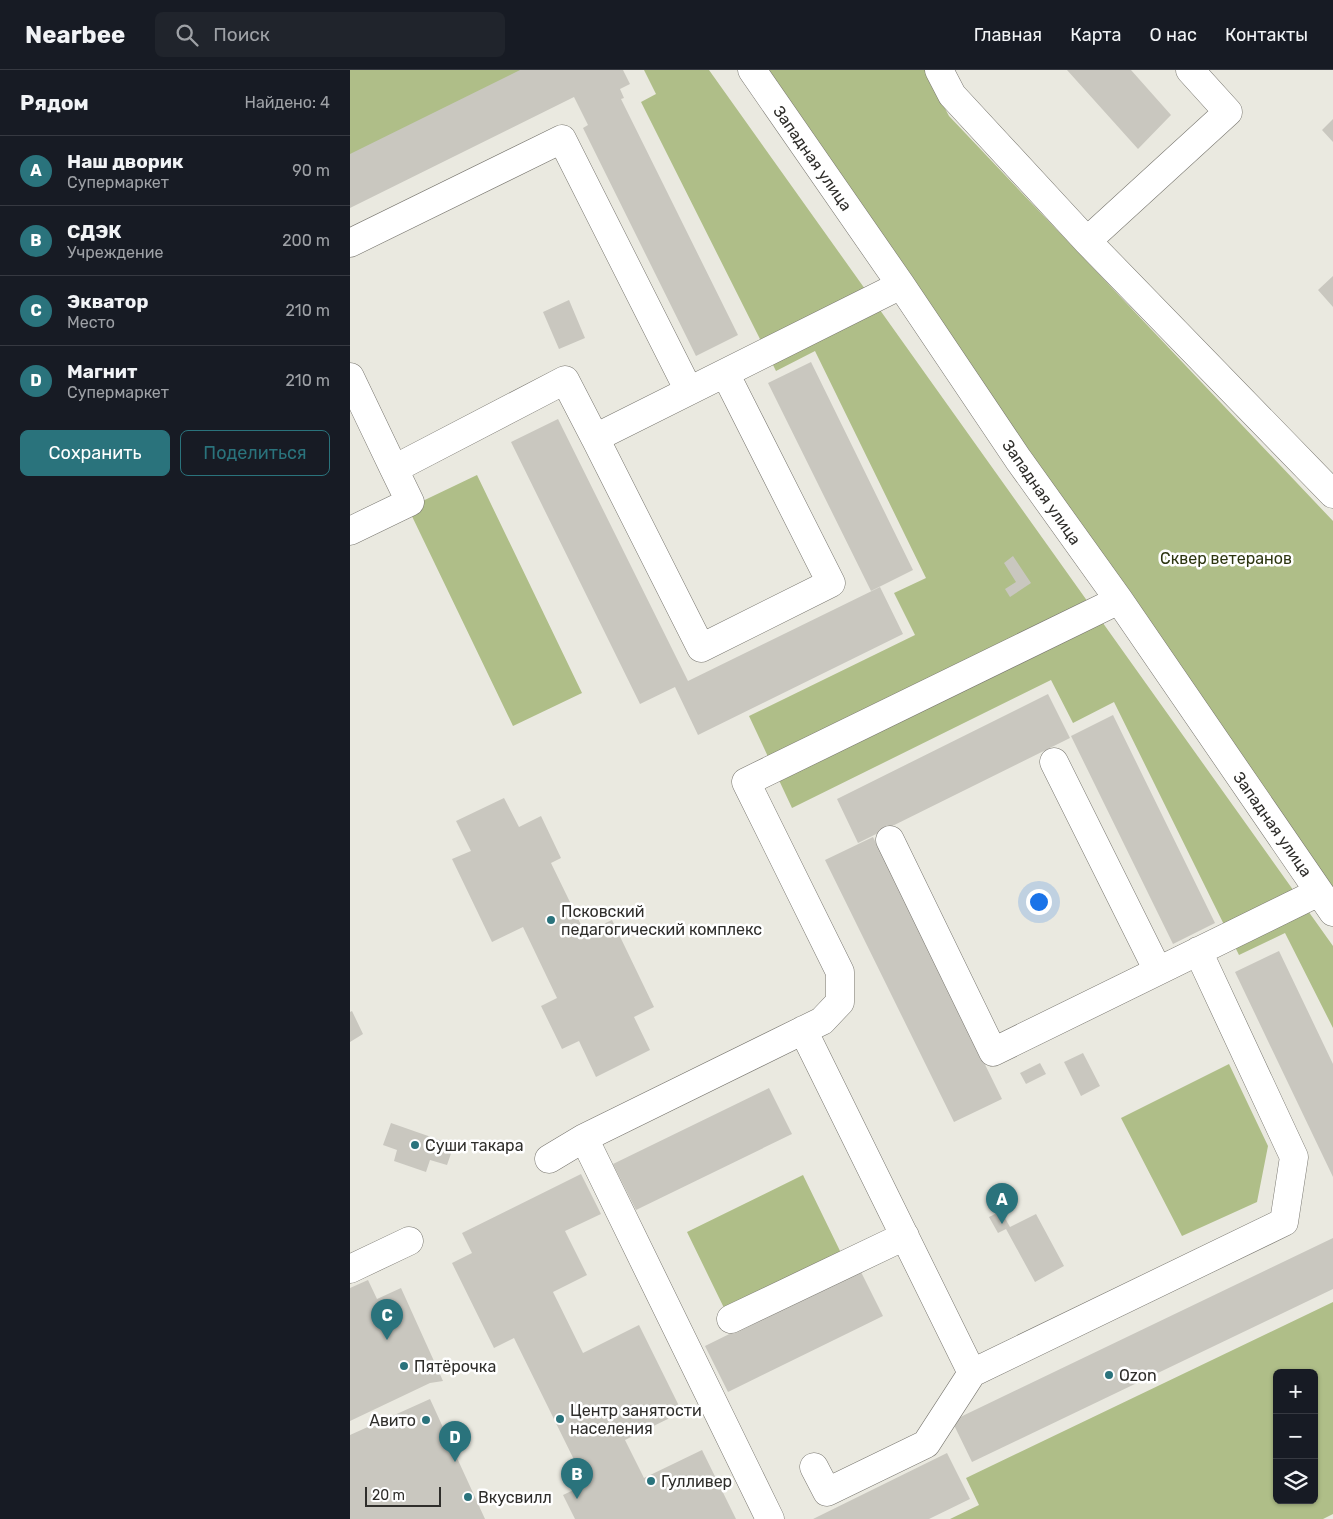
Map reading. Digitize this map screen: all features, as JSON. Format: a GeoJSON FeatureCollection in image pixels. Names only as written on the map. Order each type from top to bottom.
{"type":"FeatureCollection","features":[{"type":"Feature","properties":{"kind":"street","name":"Западная улица"},"geometry":{"type":"LineString","coordinates":[[752,70],[1018,459],[1118,600],[1326,902]]}},
{"type":"Feature","properties":{"kind":"street"},"geometry":{"type":"LineString","coordinates":[[939,70],[952,96],[1087,241],[1333,494]]}},
{"type":"Feature","properties":{"kind":"street"},"geometry":{"type":"LineString","coordinates":[[1087,241],[1228,112],[1190,70]]}},
{"type":"Feature","properties":{"kind":"street"},"geometry":{"type":"LineString","coordinates":[[350,243],[562,139],[688,391]]}},
{"type":"Feature","properties":{"kind":"street"},"geometry":{"type":"LineString","coordinates":[[595,438],[900,285]]}},
{"type":"Feature","properties":{"kind":"street"},"geometry":{"type":"LineString","coordinates":[[394,469],[565,380],[701,648],[831,583],[725,373]]}},
{"type":"Feature","properties":{"kind":"street"},"geometry":{"type":"LineString","coordinates":[[350,377],[410,502],[350,532]]}},
{"type":"Feature","properties":{"kind":"street"},"geometry":{"type":"LineString","coordinates":[[548,1160],[584,1138],[822,1021],[840,1002],[840,972],[746,782],[1118,600]]}},
{"type":"Feature","properties":{"kind":"street"},"geometry":{"type":"LineString","coordinates":[[1054,762],[1158,971]]}},
{"type":"Feature","properties":{"kind":"street"},"geometry":{"type":"LineString","coordinates":[[890,840],[993,1052],[1198,951],[1326,902]]}},
{"type":"Feature","properties":{"kind":"street"},"geometry":{"type":"LineString","coordinates":[[814,1467],[827,1492],[926,1444],[972,1373],[1284,1222],[1294,1157],[1198,951]]}},
{"type":"Feature","properties":{"kind":"street"},"geometry":{"type":"LineString","coordinates":[[803,1030],[972,1373]]}},
{"type":"Feature","properties":{"kind":"street"},"geometry":{"type":"LineString","coordinates":[[584,1138],[770,1519]]}},
{"type":"Feature","properties":{"kind":"street"},"geometry":{"type":"LineString","coordinates":[[731,1319],[904,1236]]}},
{"type":"Feature","properties":{"kind":"street"},"geometry":{"type":"LineString","coordinates":[[350,1269],[409,1241]]}},
{"type":"Feature","properties":{"kind":"green space"},"geometry":{"type":"Polygon","coordinates":[[[350,70],[523,70],[350,155],[350,70]]]}},
{"type":"Feature","properties":{"kind":"green space"},"geometry":{"type":"Polygon","coordinates":[[[644,70],[709,70],[1333,946],[1333,1028],[1285,933],[1239,955],[1114,702],[1073,723],[1051,680],[792,808],[749,716],[915,635],[894,593],[926,578],[815,351],[776,371],[641,102],[656,94],[644,70]]]}},
{"type":"Feature","properties":{"kind":"green space","name":"Сквер ветеранов"},"geometry":{"type":"Polygon","coordinates":[[[760,70],[925,70],[949,116],[1333,521],[1333,893],[760,70]]]}},
{"type":"Feature","properties":{"kind":"green space"},"geometry":{"type":"Polygon","coordinates":[[[477,475],[582,693],[513,726],[408,508],[477,475]]]}},
{"type":"Feature","properties":{"kind":"green space"},"geometry":{"type":"Polygon","coordinates":[[[1229,1064],[1268,1146],[1257,1202],[1182,1236],[1121,1118],[1229,1064]]]}},
{"type":"Feature","properties":{"kind":"green space"},"geometry":{"type":"Polygon","coordinates":[[[803,1175],[842,1255],[726,1312],[687,1232],[803,1175]]]}},
{"type":"Feature","properties":{"kind":"green space"},"geometry":{"type":"Polygon","coordinates":[[[1333,1302],[1333,1514],[1323,1519],[950,1519],[979,1505],[966,1478],[1333,1302]]]}},
{"type":"Feature","properties":{"kind":"building"},"geometry":{"type":"Polygon","coordinates":[[[520,70],[623,70],[630,84],[620,89],[624,98],[621,99],[738,335],[696,356],[583,128],[588,125],[574,97],[350,208],[350,154],[520,70]]]}},
{"type":"Feature","properties":{"kind":"building"},"geometry":{"type":"Polygon","coordinates":[[[1067,70],[1131,70],[1171,115],[1138,149],[1067,70]]]}},
{"type":"Feature","properties":{"kind":"building"},"geometry":{"type":"Polygon","coordinates":[[[1333,119],[1333,142],[1322,130],[1333,119]]]}},
{"type":"Feature","properties":{"kind":"building"},"geometry":{"type":"Polygon","coordinates":[[[1333,276],[1333,307],[1318,290],[1333,276]]]}},
{"type":"Feature","properties":{"kind":"building"},"geometry":{"type":"Polygon","coordinates":[[[569,300],[585,338],[559,349],[543,312],[569,300]]]}},
{"type":"Feature","properties":{"kind":"building"},"geometry":{"type":"Polygon","coordinates":[[[811,362],[913,570],[871,591],[768,383],[811,362]]]}},
{"type":"Feature","properties":{"kind":"building"},"geometry":{"type":"Polygon","coordinates":[[[558,419],[688,681],[880,587],[903,634],[698,735],[675,687],[640,704],[511,442],[558,419]]]}},
{"type":"Feature","properties":{"kind":"building"},"geometry":{"type":"Polygon","coordinates":[[[1013,556],[1031,583],[1010,597],[1005,589],[1016,582],[1004,563],[1013,556]]]}},
{"type":"Feature","properties":{"kind":"building"},"geometry":{"type":"Polygon","coordinates":[[[1048,694],[1070,738],[858,843],[837,799],[1048,694]]]}},
{"type":"Feature","properties":{"kind":"building"},"geometry":{"type":"Polygon","coordinates":[[[1113,715],[1215,923],[1173,944],[1071,736],[1113,715]]]}},
{"type":"Feature","properties":{"kind":"building"},"geometry":{"type":"Polygon","coordinates":[[[504,798],[519,827],[541,816],[561,858],[551,863],[585,933],[612,920],[654,1007],[634,1017],[650,1050],[596,1077],[579,1041],[562,1049],[541,1006],[557,998],[523,927],[492,942],[452,859],[471,851],[456,821],[504,798]]]}},
{"type":"Feature","properties":{"kind":"building"},"geometry":{"type":"Polygon","coordinates":[[[873,837],[1002,1099],[954,1122],[825,860],[873,837]]]}},
{"type":"Feature","properties":{"kind":"building"},"geometry":{"type":"Polygon","coordinates":[[[1279,951],[1333,1064],[1333,1177],[1235,972],[1279,951]]]}},
{"type":"Feature","properties":{"kind":"building"},"geometry":{"type":"Polygon","coordinates":[[[352,1011],[363,1034],[350,1042],[350,1012],[352,1011]]]}},
{"type":"Feature","properties":{"kind":"building"},"geometry":{"type":"Polygon","coordinates":[[[1083,1053],[1100,1086],[1081,1096],[1064,1062],[1083,1053]]]}},
{"type":"Feature","properties":{"kind":"building"},"geometry":{"type":"Polygon","coordinates":[[[1040,1063],[1046,1074],[1026,1084],[1020,1073],[1040,1063]]]}},
{"type":"Feature","properties":{"kind":"building"},"geometry":{"type":"Polygon","coordinates":[[[769,1088],[792,1134],[636,1210],[613,1164],[769,1088]]]}},
{"type":"Feature","properties":{"kind":"building"},"geometry":{"type":"Polygon","coordinates":[[[391,1123],[454,1145],[447,1165],[430,1160],[426,1172],[394,1161],[397,1150],[383,1145],[391,1123]]]}},
{"type":"Feature","properties":{"kind":"building"},"geometry":{"type":"Polygon","coordinates":[[[581,1174],[601,1214],[565,1231],[587,1275],[553,1292],[583,1353],[639,1325],[682,1412],[625,1440],[644,1478],[702,1450],[736,1519],[575,1519],[563,1495],[586,1484],[514,1338],[494,1348],[452,1263],[472,1253],[462,1233],[581,1174]]]}},
{"type":"Feature","properties":{"kind":"building"},"geometry":{"type":"Polygon","coordinates":[[[1001,1211],[1010,1227],[1036,1214],[1064,1266],[1035,1282],[1006,1229],[998,1233],[989,1217],[1001,1211]]]}},
{"type":"Feature","properties":{"kind":"building"},"geometry":{"type":"Polygon","coordinates":[[[1333,1238],[1333,1289],[972,1462],[952,1421],[1333,1238]]]}},
{"type":"Feature","properties":{"kind":"building"},"geometry":{"type":"Polygon","coordinates":[[[860,1270],[883,1316],[728,1392],[705,1346],[860,1270]]]}},
{"type":"Feature","properties":{"kind":"building"},"geometry":{"type":"Polygon","coordinates":[[[368,1280],[377,1299],[401,1288],[443,1381],[430,1383],[350,1421],[350,1288],[368,1280]]]}},
{"type":"Feature","properties":{"kind":"building"},"geometry":{"type":"Polygon","coordinates":[[[430,1399],[485,1519],[350,1519],[350,1435],[430,1399]]]}},
{"type":"Feature","properties":{"kind":"building"},"geometry":{"type":"Polygon","coordinates":[[[947,1453],[970,1499],[929,1519],[813,1519],[947,1453]]]}},
{"type":"Feature","properties":{"kind":"place","name":"Псковский педагогический комплекс"},"geometry":{"type":"Point","coordinates":[551,920]}},
{"type":"Feature","properties":{"kind":"place","name":"Суши такара"},"geometry":{"type":"Point","coordinates":[415,1145]}},
{"type":"Feature","properties":{"kind":"place","name":"Наш дворик"},"geometry":{"type":"Point","coordinates":[1002,1224]}},
{"type":"Feature","properties":{"kind":"place","name":"Экватор"},"geometry":{"type":"Point","coordinates":[387,1340]}},
{"type":"Feature","properties":{"kind":"place","name":"Пятёрочка"},"geometry":{"type":"Point","coordinates":[404,1366]}},
{"type":"Feature","properties":{"kind":"place","name":"Ozon"},"geometry":{"type":"Point","coordinates":[1109,1375]}},
{"type":"Feature","properties":{"kind":"place","name":"Центр занятости населения"},"geometry":{"type":"Point","coordinates":[560,1419]}},
{"type":"Feature","properties":{"kind":"place","name":"Авито"},"geometry":{"type":"Point","coordinates":[426,1420]}},
{"type":"Feature","properties":{"kind":"place","name":"Магнит"},"geometry":{"type":"Point","coordinates":[455,1462]}},
{"type":"Feature","properties":{"kind":"place","name":"Гулливер"},"geometry":{"type":"Point","coordinates":[651,1481]}},
{"type":"Feature","properties":{"kind":"place","name":"Вкусвилл"},"geometry":{"type":"Point","coordinates":[468,1497]}},
{"type":"Feature","properties":{"kind":"place","name":"СДЭК"},"geometry":{"type":"Point","coordinates":[577,1499]}}]}
